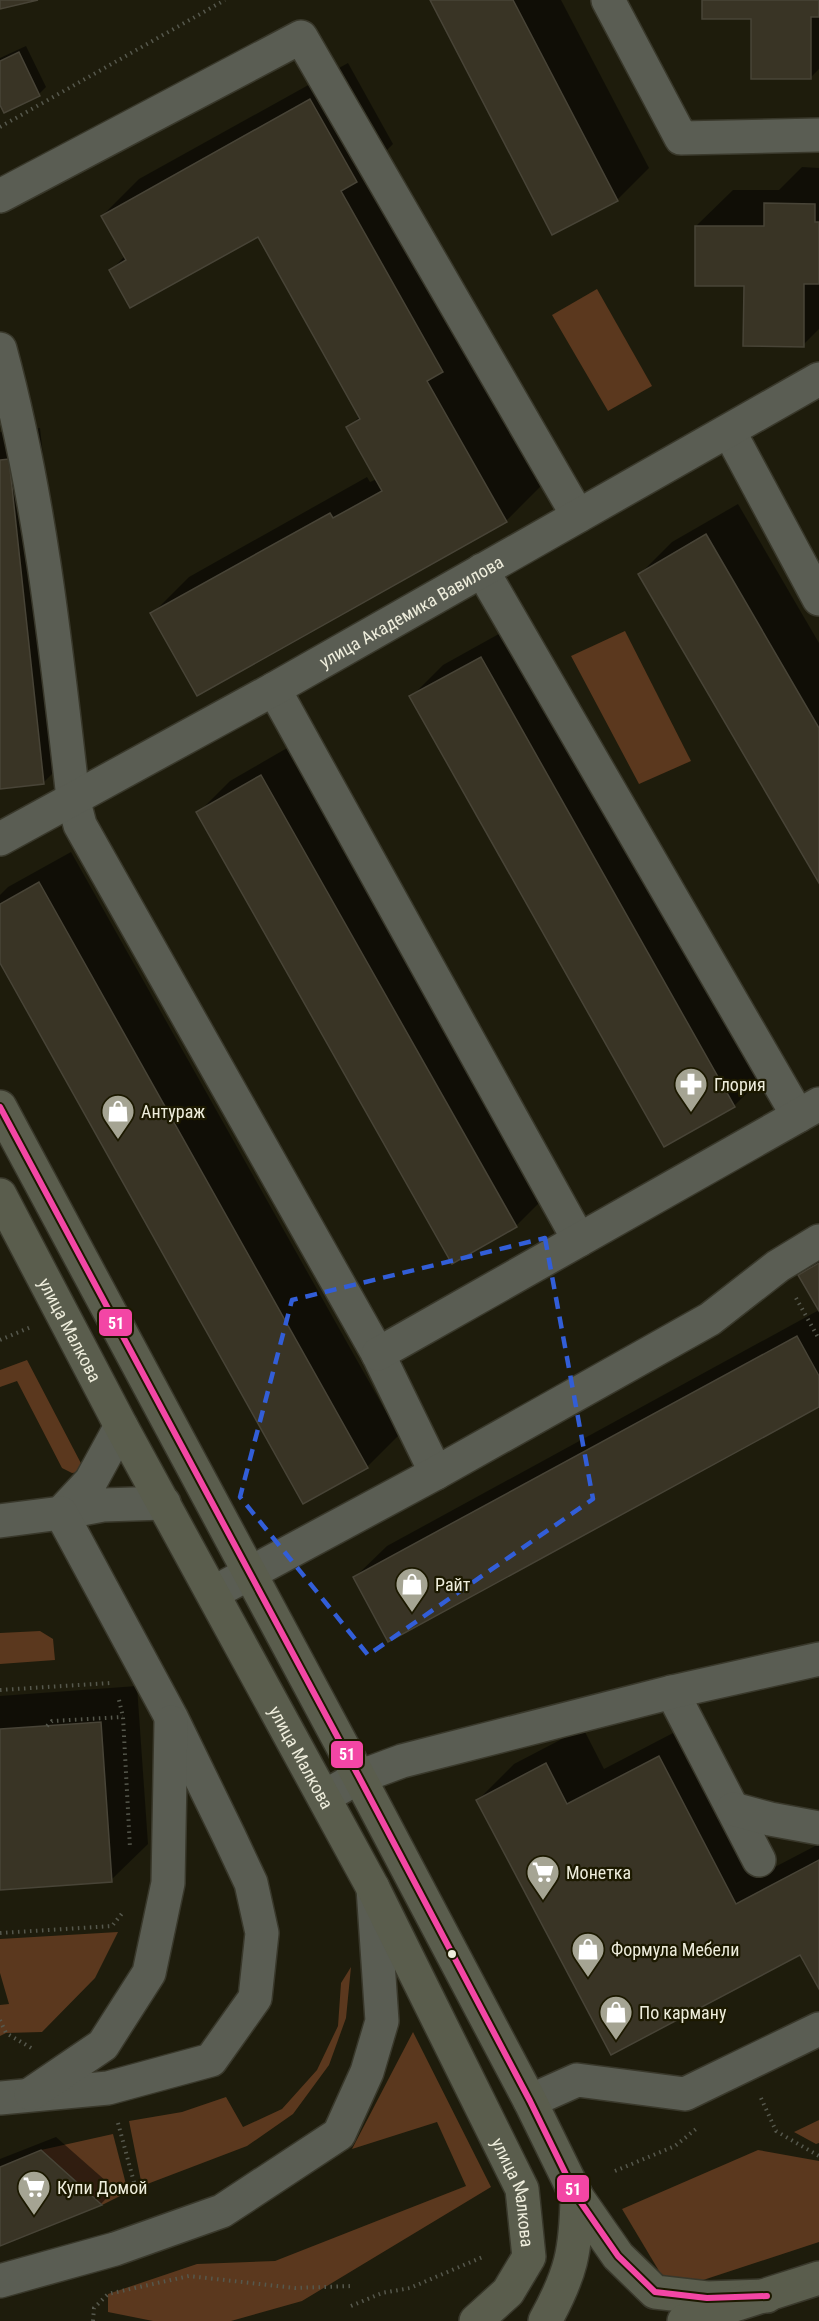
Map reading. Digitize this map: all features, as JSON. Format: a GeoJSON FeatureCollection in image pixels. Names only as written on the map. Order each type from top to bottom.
{"type":"FeatureCollection","features":[{"type":"Feature","properties":{"kind":"main road"},"geometry":{"type":"LineString","coordinates":[[0,1107],[359,1777],[530,2101],[577,2197],[618,2256],[655,2292],[707,2298],[767,2296]]}},
{"type":"Feature","properties":{"kind":"main road","name":"улица Малкова"},"geometry":{"type":"LineString","coordinates":[[0,1195],[121,1426],[373,1888],[522,2189],[529,2257],[508,2292],[476,2321]]}},
{"type":"Feature","properties":{"kind":"main road"},"geometry":{"type":"LineString","coordinates":[[545,2321],[562,2290],[576,2244],[577,2197]]}},
{"type":"Feature","properties":{"kind":"main road"},"geometry":{"type":"LineString","coordinates":[[684,2321],[819,2278]]}},
{"type":"Feature","properties":{"kind":"street"},"geometry":{"type":"LineString","coordinates":[[608,0],[681,138],[819,135]]}},
{"type":"Feature","properties":{"kind":"street"},"geometry":{"type":"LineString","coordinates":[[0,196],[301,37],[578,516]]}},
{"type":"Feature","properties":{"kind":"street"},"geometry":{"type":"LineString","coordinates":[[0,349],[20,422],[46,568],[73,798],[84,833],[378,1354],[436,1473]]}},
{"type":"Feature","properties":{"kind":"street","name":"улица Академика Вавилова"},"geometry":{"type":"LineString","coordinates":[[0,839],[274,689],[819,379]]}},
{"type":"Feature","properties":{"kind":"street"},"geometry":{"type":"LineString","coordinates":[[729,431],[819,599]]}},
{"type":"Feature","properties":{"kind":"street"},"geometry":{"type":"LineString","coordinates":[[378,1354],[809,1110],[482,570]]}},
{"type":"Feature","properties":{"kind":"street"},"geometry":{"type":"LineString","coordinates":[[274,689],[579,1240]]}},
{"type":"Feature","properties":{"kind":"street"},"geometry":{"type":"LineString","coordinates":[[213,1593],[436,1473],[710,1319],[778,1266],[819,1241]]}},
{"type":"Feature","properties":{"kind":"street"},"geometry":{"type":"LineString","coordinates":[[61,1513],[91,1481],[121,1426]]}},
{"type":"Feature","properties":{"kind":"street"},"geometry":{"type":"LineString","coordinates":[[0,1521],[103,1505],[164,1503]]}},
{"type":"Feature","properties":{"kind":"street"},"geometry":{"type":"LineString","coordinates":[[15,2096],[108,2088],[211,2060],[255,1998],[262,1933],[250,1883],[171,1717],[61,1513]]}},
{"type":"Feature","properties":{"kind":"street"},"geometry":{"type":"LineString","coordinates":[[324,1797],[359,1777],[402,1761],[672,1692],[819,1659]]}},
{"type":"Feature","properties":{"kind":"street"},"geometry":{"type":"LineString","coordinates":[[672,1692],[759,1860]]}},
{"type":"Feature","properties":{"kind":"street"},"geometry":{"type":"LineString","coordinates":[[15,2096],[103,2045],[149,1973],[168,1883],[171,1717]]}},
{"type":"Feature","properties":{"kind":"street"},"geometry":{"type":"LineString","coordinates":[[733,1809],[778,1821],[819,1828]]}},
{"type":"Feature","properties":{"kind":"street"},"geometry":{"type":"LineString","coordinates":[[0,2281],[115,2249],[222,2211],[339,2134],[367,2072],[382,2021],[373,1888]]}},
{"type":"Feature","properties":{"kind":"street"},"geometry":{"type":"LineString","coordinates":[[530,2101],[577,2080],[685,2094],[819,2029]]}},
{"type":"Feature","properties":{"kind":"path"},"geometry":{"type":"LineString","coordinates":[[0,127],[225,0]]}},
{"type":"Feature","properties":{"kind":"path"},"geometry":{"type":"LineString","coordinates":[[778,1266],[819,1339]]}},
{"type":"Feature","properties":{"kind":"path"},"geometry":{"type":"LineString","coordinates":[[0,1340],[32,1327]]}},
{"type":"Feature","properties":{"kind":"path"},"geometry":{"type":"LineString","coordinates":[[0,1690],[110,1683],[114,1689]]}},
{"type":"Feature","properties":{"kind":"path"},"geometry":{"type":"LineString","coordinates":[[118,1694],[123,1717],[130,1859]]}},
{"type":"Feature","properties":{"kind":"path"},"geometry":{"type":"LineString","coordinates":[[47,1726],[52,1721],[123,1717]]}},
{"type":"Feature","properties":{"kind":"path"},"geometry":{"type":"LineString","coordinates":[[0,1933],[112,1926],[129,1901]]}},
{"type":"Feature","properties":{"kind":"path"},"geometry":{"type":"LineString","coordinates":[[746,2064],[776,2131],[819,2156]]}},
{"type":"Feature","properties":{"kind":"path"},"geometry":{"type":"LineString","coordinates":[[615,2171],[675,2146]]}},
{"type":"Feature","properties":{"kind":"path"},"geometry":{"type":"LineString","coordinates":[[351,2306],[382,2293],[410,2288],[485,2256]]}},
{"type":"Feature","properties":{"kind":"path"},"geometry":{"type":"LineString","coordinates":[[93,2321],[94,2308],[108,2294],[189,2276],[295,2288],[353,2286]]}},
{"type":"Feature","properties":{"kind":"highlighted area"},"geometry":{"type":"Polygon","coordinates":[[[545,1238],[593,1499],[368,1655],[240,1497],[292,1300],[545,1238]]]}},
{"type":"Feature","properties":{"kind":"shaded area"},"geometry":{"type":"Polygon","coordinates":[[[597,289],[652,386],[608,411],[552,315],[597,289]]]}},
{"type":"Feature","properties":{"kind":"shaded area"},"geometry":{"type":"Polygon","coordinates":[[[625,631],[691,761],[639,784],[571,656],[625,631]]]}},
{"type":"Feature","properties":{"kind":"shaded area"},"geometry":{"type":"Polygon","coordinates":[[[27,1360],[85,1471],[72,1473],[62,1468],[17,1381],[0,1387],[0,1370],[27,1360]]]}},
{"type":"Feature","properties":{"kind":"shaded area"},"geometry":{"type":"Polygon","coordinates":[[[40,1631],[53,1639],[55,1660],[0,1664],[0,1633],[40,1631]]]}},
{"type":"Feature","properties":{"kind":"shaded area"},"geometry":{"type":"Polygon","coordinates":[[[118,1932],[95,1978],[42,2032],[6,2033],[0,2036],[0,2005],[9,2004],[0,1973],[0,1939],[118,1932]]]}},
{"type":"Feature","properties":{"kind":"shaded area"},"geometry":{"type":"Polygon","coordinates":[[[351,1967],[346,2018],[329,2065],[293,2114],[247,2146],[142,2186],[129,2121],[182,2112],[226,2097],[243,2127],[282,2109],[317,2070],[338,2026],[341,1983],[351,1967]]]}},
{"type":"Feature","properties":{"kind":"shaded area"},"geometry":{"type":"Polygon","coordinates":[[[413,2032],[491,2187],[302,2301],[231,2321],[153,2321],[108,2312],[108,2294],[197,2264],[275,2261],[466,2186],[437,2122],[352,2149],[413,2032]]]}},
{"type":"Feature","properties":{"kind":"shaded area"},"geometry":{"type":"Polygon","coordinates":[[[819,2120],[819,2143],[816,2144],[794,2132],[819,2120]]]}},
{"type":"Feature","properties":{"kind":"shaded area"},"geometry":{"type":"Polygon","coordinates":[[[113,2134],[128,2192],[102,2205],[41,2150],[113,2134]]]}},
{"type":"Feature","properties":{"kind":"shaded area"},"geometry":{"type":"Polygon","coordinates":[[[758,2150],[819,2161],[819,2242],[694,2283],[674,2283],[662,2276],[622,2209],[758,2150]]]}},
{"type":"Feature","properties":{"kind":"building"},"geometry":{"type":"Polygon","coordinates":[[[0,0],[38,0],[0,9],[0,0]]]}},
{"type":"Feature","properties":{"kind":"building"},"geometry":{"type":"Polygon","coordinates":[[[430,0],[513,0],[618,201],[552,235],[430,0]]]}},
{"type":"Feature","properties":{"kind":"building"},"geometry":{"type":"Polygon","coordinates":[[[702,0],[819,0],[819,17],[811,17],[811,79],[751,79],[751,19],[702,19],[702,0]]]}},
{"type":"Feature","properties":{"kind":"building"},"geometry":{"type":"Polygon","coordinates":[[[19,52],[40,96],[4,113],[0,105],[0,61],[19,52]]]}},
{"type":"Feature","properties":{"kind":"building"},"geometry":{"type":"Polygon","coordinates":[[[310,99],[357,182],[341,191],[443,372],[427,381],[507,522],[197,696],[150,613],[330,513],[333,518],[382,491],[346,427],[360,419],[258,237],[130,308],[109,270],[126,260],[101,216],[310,99]]]}},
{"type":"Feature","properties":{"kind":"building"},"geometry":{"type":"Polygon","coordinates":[[[764,203],[815,204],[815,222],[819,222],[819,284],[804,284],[804,347],[743,346],[744,286],[695,286],[695,226],[764,226],[764,203]]]}},
{"type":"Feature","properties":{"kind":"building"},"geometry":{"type":"Polygon","coordinates":[[[9,459],[44,784],[0,789],[0,460],[9,459]]]}},
{"type":"Feature","properties":{"kind":"building"},"geometry":{"type":"Polygon","coordinates":[[[706,534],[819,728],[819,883],[638,574],[706,534]]]}},
{"type":"Feature","properties":{"kind":"building"},"geometry":{"type":"Polygon","coordinates":[[[481,657],[735,1107],[664,1147],[409,696],[481,657]]]}},
{"type":"Feature","properties":{"kind":"building"},"geometry":{"type":"Polygon","coordinates":[[[261,775],[517,1227],[452,1264],[196,812],[261,775]]]}},
{"type":"Feature","properties":{"kind":"building"},"geometry":{"type":"Polygon","coordinates":[[[39,882],[368,1468],[303,1504],[0,963],[0,904],[39,882]]]}},
{"type":"Feature","properties":{"kind":"building"},"geometry":{"type":"Polygon","coordinates":[[[819,1263],[819,1311],[798,1275],[819,1263]]]}},
{"type":"Feature","properties":{"kind":"building"},"geometry":{"type":"Polygon","coordinates":[[[797,1336],[819,1376],[819,1407],[388,1642],[353,1577],[797,1336]]]}},
{"type":"Feature","properties":{"kind":"building"},"geometry":{"type":"Polygon","coordinates":[[[101,1722],[112,1882],[0,1890],[0,1729],[101,1722]]]}},
{"type":"Feature","properties":{"kind":"building"},"geometry":{"type":"Polygon","coordinates":[[[659,1756],[736,1904],[819,1860],[819,1989],[800,1955],[611,2055],[476,1800],[546,1763],[567,1804],[659,1756]]]}},
{"type":"Feature","properties":{"kind":"building"},"geometry":{"type":"Polygon","coordinates":[[[41,2150],[102,2205],[0,2246],[0,2167],[41,2150]]]}},
{"type":"Feature","properties":{"kind":"transit line","name":"51"},"geometry":{"type":"LineString","coordinates":[[0,1107],[359,1777],[530,2101],[577,2197],[618,2256],[655,2292],[707,2298],[767,2296]]}},
{"type":"Feature","properties":{"kind":"place","name":"Глория"},"geometry":{"type":"Point","coordinates":[691,1113]}},
{"type":"Feature","properties":{"kind":"place","name":"Антураж"},"geometry":{"type":"Point","coordinates":[118,1140]}},
{"type":"Feature","properties":{"kind":"place","name":"Райт"},"geometry":{"type":"Point","coordinates":[412,1613]}},
{"type":"Feature","properties":{"kind":"place","name":"Монетка"},"geometry":{"type":"Point","coordinates":[543,1901]}},
{"type":"Feature","properties":{"kind":"place","name":"Формула Мебели"},"geometry":{"type":"Point","coordinates":[588,1978]}},
{"type":"Feature","properties":{"kind":"place","name":"По карману"},"geometry":{"type":"Point","coordinates":[616,2041]}},
{"type":"Feature","properties":{"kind":"place","name":"Купи Домой"},"geometry":{"type":"Point","coordinates":[34,2216]}}]}
